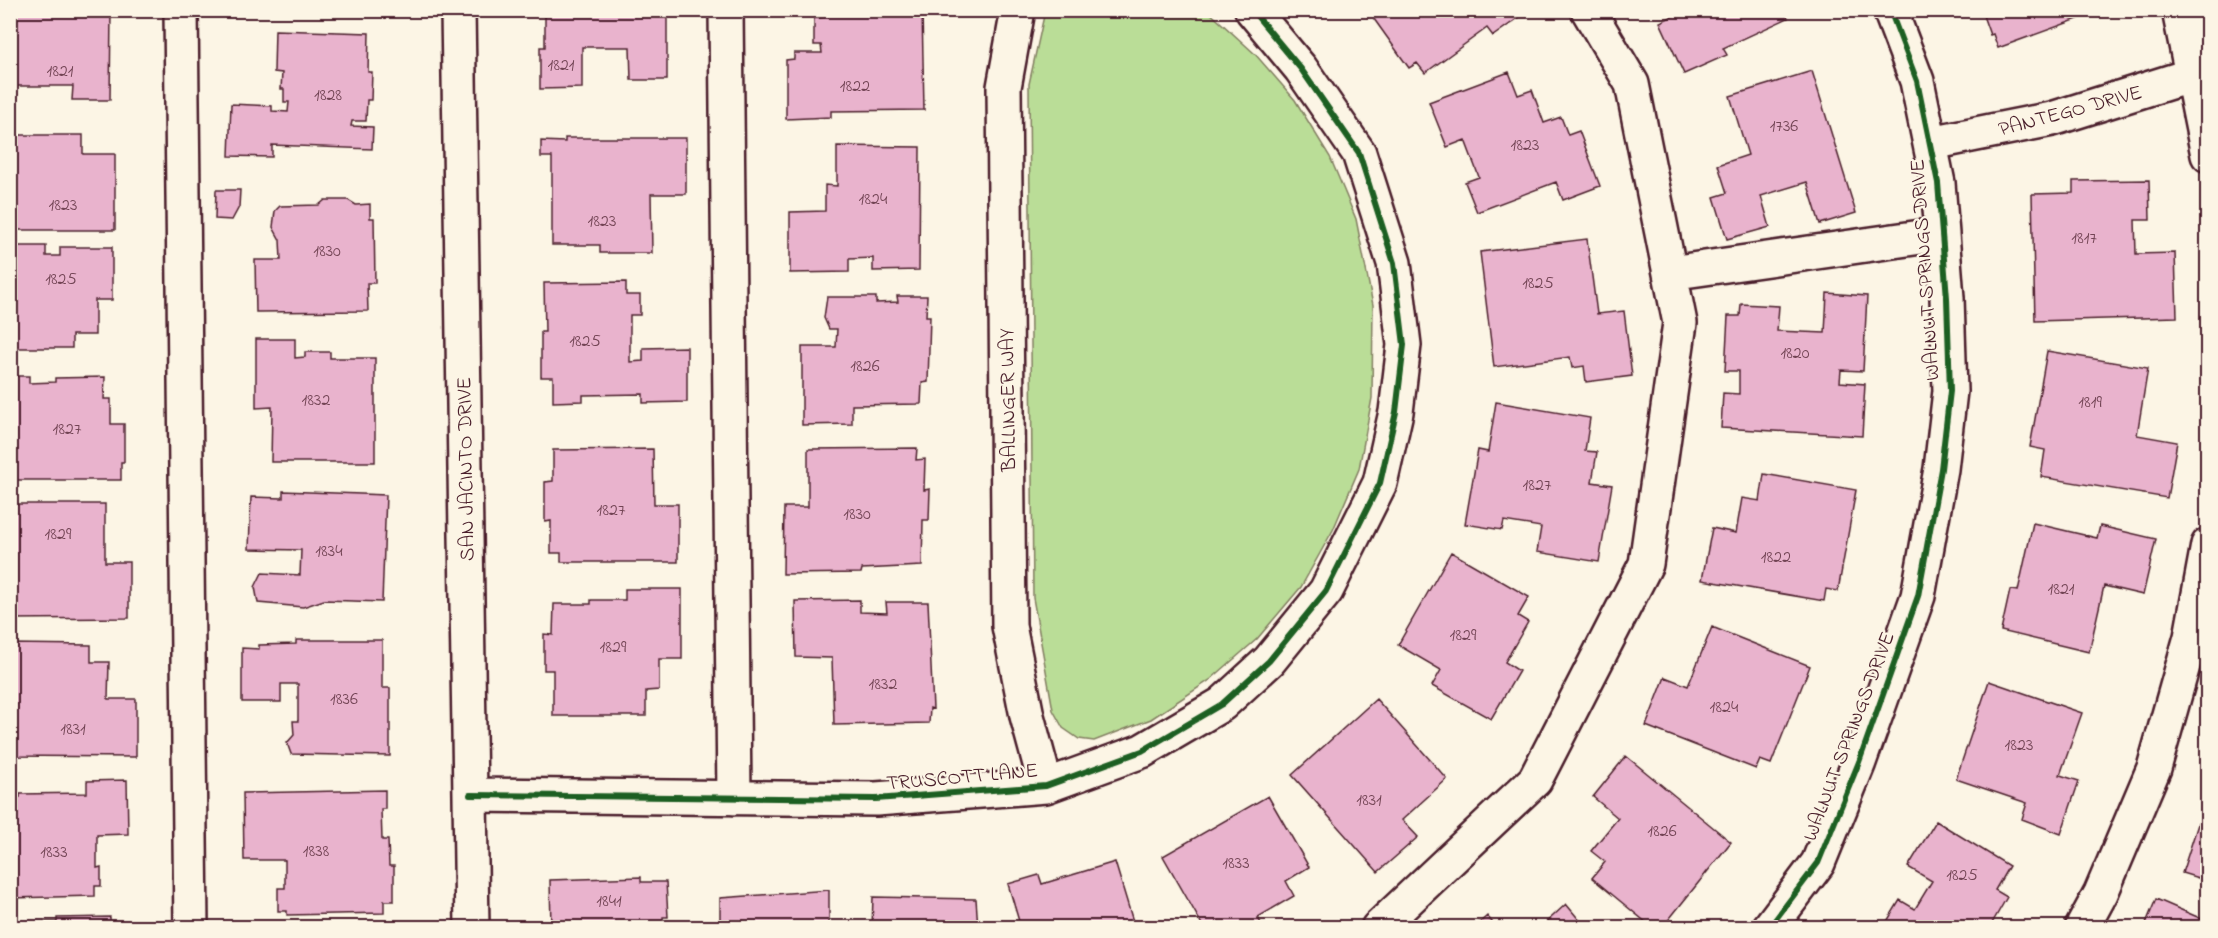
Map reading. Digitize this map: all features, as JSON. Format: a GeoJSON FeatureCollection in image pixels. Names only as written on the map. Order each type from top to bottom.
{"type":"FeatureCollection","features":[{"type":"Feature","properties":{"kind":"street"},"geometry":{"type":"LineString","coordinates":[[181,10],[191,927]]}},
{"type":"Feature","properties":{"kind":"street","name":"SAN JACINTO DRIVE"},"geometry":{"type":"LineString","coordinates":[[458,10],[472,927]]}},
{"type":"Feature","properties":{"kind":"street"},"geometry":{"type":"LineString","coordinates":[[726,10],[734,798]]}},
{"type":"Feature","properties":{"kind":"street","name":"BALLINGER WAY"},"geometry":{"type":"LineString","coordinates":[[1018,10],[1004,87],[1009,626],[1027,716],[1046,786]]}},
{"type":"Feature","properties":{"kind":"street","name":"TRUSCOTT LANE"},"geometry":{"type":"LineString","coordinates":[[470,795],[876,800],[1046,786],[1142,751],[1222,704],[1269,661],[1326,591],[1380,483],[1396,412],[1404,345],[1394,263],[1359,153],[1301,69],[1252,10]]}},
{"type":"Feature","properties":{"kind":"street"},"geometry":{"type":"LineString","coordinates":[[1378,927],[1535,780],[1647,564],[1680,323],[1632,84],[1588,10]]}},
{"type":"Feature","properties":{"kind":"street","name":"WALNUT SPRINGS DRIVE"},"geometry":{"type":"LineString","coordinates":[[1769,927],[1818,862],[1859,762],[1918,596],[1941,470],[1950,391],[1938,183],[1917,81],[1890,10]]}},
{"type":"Feature","properties":{"kind":"street"},"geometry":{"type":"LineString","coordinates":[[2179,10],[2200,73],[2208,155]]}},
{"type":"Feature","properties":{"kind":"street","name":"PANTEGO DRIVE"},"geometry":{"type":"LineString","coordinates":[[1930,143],[2052,119],[2200,73]]}},
{"type":"Feature","properties":{"kind":"street"},"geometry":{"type":"LineString","coordinates":[[1670,273],[1942,234]]}},
{"type":"Feature","properties":{"kind":"street"},"geometry":{"type":"LineString","coordinates":[[2082,927],[2101,893],[2154,768],[2191,638],[2208,545]]}},
{"type":"Feature","properties":{"kind":"green space"},"geometry":{"type":"Polygon","coordinates":[[[1045,11],[1208,11],[1255,54],[1295,100],[1330,157],[1356,219],[1373,305],[1372,398],[1359,469],[1333,530],[1301,587],[1257,639],[1210,680],[1151,719],[1094,741],[1079,739],[1063,728],[1053,710],[1033,598],[1029,84],[1045,11]]]}},
{"type":"Feature","properties":{"kind":"building"},"geometry":{"type":"Polygon","coordinates":[[[10,10],[111,10],[110,100],[72,100],[73,86],[10,86],[10,10]]]}},
{"type":"Feature","properties":{"kind":"building"},"geometry":{"type":"Polygon","coordinates":[[[545,10],[667,10],[667,80],[631,80],[630,47],[582,47],[582,88],[540,89],[540,47],[545,47],[545,10]]]}},
{"type":"Feature","properties":{"kind":"building"},"geometry":{"type":"Polygon","coordinates":[[[828,10],[922,10],[924,110],[831,111],[831,117],[786,119],[786,60],[794,59],[794,53],[822,53],[821,45],[814,45],[814,18],[828,17],[828,10]]]}},
{"type":"Feature","properties":{"kind":"building"},"geometry":{"type":"Polygon","coordinates":[[[1376,10],[1528,11],[1493,36],[1487,28],[1425,73],[1417,63],[1409,68],[1374,19],[1379,14],[1376,10]]]}},
{"type":"Feature","properties":{"kind":"building"},"geometry":{"type":"Polygon","coordinates":[[[1686,10],[1784,10],[1788,18],[1723,48],[1727,55],[1684,74],[1660,22],[1686,10]]]}},
{"type":"Feature","properties":{"kind":"building"},"geometry":{"type":"Polygon","coordinates":[[[1981,10],[2084,10],[2086,16],[1998,48],[1993,34],[1990,35],[1981,10]]]}},
{"type":"Feature","properties":{"kind":"building"},"geometry":{"type":"Polygon","coordinates":[[[275,30],[369,33],[368,72],[372,72],[371,100],[367,100],[366,121],[352,121],[351,126],[373,127],[372,149],[272,145],[272,157],[229,156],[231,104],[272,106],[272,111],[288,112],[289,102],[284,102],[284,89],[281,89],[282,73],[274,72],[275,30]]]}},
{"type":"Feature","properties":{"kind":"building"},"geometry":{"type":"Polygon","coordinates":[[[1812,71],[1856,213],[1820,224],[1807,182],[1761,196],[1770,227],[1727,239],[1714,197],[1727,193],[1718,165],[1748,155],[1730,96],[1812,71]]]}},
{"type":"Feature","properties":{"kind":"building"},"geometry":{"type":"Polygon","coordinates":[[[1509,72],[1518,95],[1532,90],[1544,123],[1561,117],[1568,135],[1579,131],[1600,186],[1563,200],[1556,182],[1477,212],[1465,182],[1479,177],[1465,140],[1447,147],[1429,102],[1509,72]]]}},
{"type":"Feature","properties":{"kind":"building"},"geometry":{"type":"Polygon","coordinates":[[[14,135],[83,135],[83,154],[115,154],[115,230],[10,230],[10,146],[14,146],[14,135]]]}},
{"type":"Feature","properties":{"kind":"building"},"geometry":{"type":"Polygon","coordinates":[[[565,138],[686,138],[686,194],[651,194],[652,253],[600,253],[600,245],[552,245],[552,157],[541,157],[541,141],[565,142],[565,138]]]}},
{"type":"Feature","properties":{"kind":"building"},"geometry":{"type":"Polygon","coordinates":[[[837,146],[920,147],[919,270],[873,271],[873,258],[849,259],[849,272],[790,273],[790,212],[825,211],[825,185],[837,186],[837,146]]]}},
{"type":"Feature","properties":{"kind":"building"},"geometry":{"type":"Polygon","coordinates":[[[2149,180],[2150,220],[2135,220],[2136,254],[2175,253],[2177,317],[2035,321],[2032,194],[2073,193],[2073,181],[2149,180]]]}},
{"type":"Feature","properties":{"kind":"building"},"geometry":{"type":"Polygon","coordinates":[[[216,190],[240,190],[239,207],[232,220],[215,219],[216,190]]]}},
{"type":"Feature","properties":{"kind":"building"},"geometry":{"type":"Polygon","coordinates":[[[325,200],[348,200],[356,205],[370,204],[370,218],[374,218],[375,283],[367,283],[368,311],[256,312],[255,260],[281,260],[280,240],[273,227],[275,211],[280,206],[319,205],[325,200]]]}},
{"type":"Feature","properties":{"kind":"building"},"geometry":{"type":"Polygon","coordinates":[[[1587,239],[1597,314],[1624,311],[1632,376],[1586,382],[1584,366],[1572,368],[1570,357],[1494,367],[1480,252],[1587,239]]]}},
{"type":"Feature","properties":{"kind":"building"},"geometry":{"type":"Polygon","coordinates":[[[10,246],[46,246],[46,256],[60,256],[60,247],[112,247],[112,300],[95,300],[95,335],[72,335],[72,348],[10,348],[10,246]]]}},
{"type":"Feature","properties":{"kind":"building"},"geometry":{"type":"Polygon","coordinates":[[[626,282],[626,295],[640,295],[640,315],[630,315],[630,362],[643,361],[643,348],[687,347],[687,402],[643,403],[643,394],[583,395],[583,401],[553,402],[553,377],[541,377],[541,332],[545,332],[544,283],[626,282]]]}},
{"type":"Feature","properties":{"kind":"building"},"geometry":{"type":"Polygon","coordinates":[[[1827,293],[1867,296],[1863,371],[1841,370],[1840,382],[1865,384],[1862,436],[1721,428],[1723,393],[1739,394],[1739,371],[1725,371],[1728,316],[1740,316],[1741,304],[1779,306],[1777,331],[1825,333],[1827,293]]]}},
{"type":"Feature","properties":{"kind":"building"},"geometry":{"type":"Polygon","coordinates":[[[897,296],[927,296],[926,316],[930,316],[928,382],[922,383],[921,404],[852,405],[852,424],[802,425],[802,347],[836,347],[837,329],[829,329],[824,318],[827,297],[876,297],[876,303],[898,302],[897,296]]]}},
{"type":"Feature","properties":{"kind":"building"},"geometry":{"type":"Polygon","coordinates":[[[256,339],[295,339],[295,358],[305,357],[305,352],[330,352],[330,358],[375,358],[375,462],[271,462],[272,407],[256,408],[256,339]]]}},
{"type":"Feature","properties":{"kind":"building"},"geometry":{"type":"Polygon","coordinates":[[[2047,351],[2148,368],[2137,435],[2177,442],[2167,498],[2041,477],[2045,450],[2030,447],[2047,351]]]}},
{"type":"Feature","properties":{"kind":"building"},"geometry":{"type":"Polygon","coordinates":[[[10,376],[29,376],[29,383],[55,382],[55,378],[105,377],[104,399],[111,399],[111,424],[124,424],[124,462],[121,462],[121,480],[16,480],[15,460],[10,460],[10,376]]]}},
{"type":"Feature","properties":{"kind":"building"},"geometry":{"type":"Polygon","coordinates":[[[1496,402],[1590,418],[1585,451],[1597,452],[1592,482],[1612,485],[1599,562],[1537,552],[1541,527],[1504,521],[1502,530],[1465,524],[1478,450],[1488,452],[1496,402]]]}},
{"type":"Feature","properties":{"kind":"building"},"geometry":{"type":"Polygon","coordinates":[[[917,448],[916,460],[925,459],[924,490],[930,489],[929,520],[923,520],[922,566],[862,569],[861,573],[783,574],[784,507],[808,507],[808,449],[917,448]]]}},
{"type":"Feature","properties":{"kind":"building"},"geometry":{"type":"Polygon","coordinates":[[[653,449],[654,504],[678,504],[678,562],[561,562],[561,553],[551,553],[551,521],[545,522],[545,482],[553,481],[553,450],[653,449]]]}},
{"type":"Feature","properties":{"kind":"building"},"geometry":{"type":"Polygon","coordinates":[[[1764,474],[1856,490],[1838,591],[1826,589],[1824,601],[1702,580],[1712,528],[1736,533],[1742,498],[1760,501],[1764,474]]]}},
{"type":"Feature","properties":{"kind":"building"},"geometry":{"type":"Polygon","coordinates":[[[283,491],[386,495],[382,602],[324,600],[303,607],[258,603],[255,587],[262,573],[300,575],[301,550],[249,549],[251,497],[283,498],[283,491]]]}},
{"type":"Feature","properties":{"kind":"building"},"geometry":{"type":"Polygon","coordinates":[[[10,504],[105,504],[105,562],[129,562],[129,618],[11,619],[10,504]]]}},
{"type":"Feature","properties":{"kind":"building"},"geometry":{"type":"Polygon","coordinates":[[[2033,523],[2097,538],[2100,526],[2156,539],[2143,595],[2104,586],[2089,652],[2001,631],[2010,590],[2018,591],[2033,523]]]}},
{"type":"Feature","properties":{"kind":"building"},"geometry":{"type":"Polygon","coordinates":[[[1451,552],[1529,597],[1518,616],[1528,622],[1505,662],[1519,671],[1491,719],[1432,686],[1441,670],[1398,645],[1451,552]]]}},
{"type":"Feature","properties":{"kind":"building"},"geometry":{"type":"Polygon","coordinates":[[[625,589],[682,589],[682,659],[659,659],[659,690],[646,691],[646,716],[553,716],[553,670],[544,670],[544,634],[553,635],[554,604],[591,604],[591,600],[625,600],[625,589]]]}},
{"type":"Feature","properties":{"kind":"building"},"geometry":{"type":"Polygon","coordinates":[[[860,600],[860,612],[887,613],[886,602],[928,602],[933,709],[930,708],[929,723],[834,725],[832,658],[796,657],[795,601],[860,600]]]}},
{"type":"Feature","properties":{"kind":"building"},"geometry":{"type":"Polygon","coordinates":[[[1712,627],[1810,666],[1771,764],[1760,760],[1756,769],[1646,726],[1665,677],[1688,686],[1712,627]]]}},
{"type":"Feature","properties":{"kind":"building"},"geometry":{"type":"Polygon","coordinates":[[[296,640],[382,640],[382,688],[390,688],[390,756],[291,754],[287,743],[294,735],[293,721],[298,721],[298,684],[281,684],[281,702],[242,702],[242,648],[259,649],[259,645],[296,644],[296,640]]]}},
{"type":"Feature","properties":{"kind":"building"},"geometry":{"type":"Polygon","coordinates":[[[10,644],[91,645],[91,662],[109,662],[108,699],[136,699],[136,757],[10,756],[10,644]]]}},
{"type":"Feature","properties":{"kind":"building"},"geometry":{"type":"Polygon","coordinates":[[[1989,681],[2082,713],[2060,775],[2079,781],[2061,834],[2022,819],[2027,803],[1956,779],[1989,681]]]}},
{"type":"Feature","properties":{"kind":"building"},"geometry":{"type":"Polygon","coordinates":[[[1376,699],[1447,779],[1402,820],[1418,837],[1378,872],[1292,775],[1376,699]]]}},
{"type":"Feature","properties":{"kind":"building"},"geometry":{"type":"Polygon","coordinates":[[[1626,756],[1731,842],[1662,928],[1653,928],[1592,878],[1605,862],[1591,851],[1618,818],[1593,797],[1626,756]]]}},
{"type":"Feature","properties":{"kind":"building"},"geometry":{"type":"Polygon","coordinates":[[[127,780],[128,834],[97,835],[97,868],[101,867],[101,886],[95,886],[95,896],[10,898],[10,798],[20,797],[20,794],[87,793],[87,781],[127,780]]]}},
{"type":"Feature","properties":{"kind":"building"},"geometry":{"type":"Polygon","coordinates":[[[385,790],[385,809],[381,809],[382,840],[388,840],[389,866],[394,866],[394,901],[384,901],[384,913],[287,915],[287,911],[278,911],[278,888],[285,888],[285,860],[244,860],[243,793],[385,790]]]}},
{"type":"Feature","properties":{"kind":"building"},"geometry":{"type":"Polygon","coordinates":[[[1268,796],[1309,867],[1286,881],[1294,896],[1258,917],[1263,928],[1204,928],[1163,856],[1268,796]]]}},
{"type":"Feature","properties":{"kind":"building"},"geometry":{"type":"Polygon","coordinates":[[[2200,818],[2208,820],[2208,881],[2182,873],[2200,818]]]}},
{"type":"Feature","properties":{"kind":"building"},"geometry":{"type":"Polygon","coordinates":[[[1936,821],[2009,866],[1995,890],[2007,897],[1991,925],[1994,928],[1883,928],[1900,900],[1915,909],[1932,881],[1908,867],[1936,821]]]}},
{"type":"Feature","properties":{"kind":"building"},"geometry":{"type":"Polygon","coordinates":[[[1115,862],[1135,928],[1021,928],[1008,884],[1039,875],[1042,884],[1115,862]]]}},
{"type":"Feature","properties":{"kind":"building"},"geometry":{"type":"Polygon","coordinates":[[[641,877],[641,882],[666,882],[668,917],[663,917],[663,928],[551,928],[550,880],[641,877]]]}},
{"type":"Feature","properties":{"kind":"building"},"geometry":{"type":"Polygon","coordinates":[[[829,890],[829,928],[720,928],[720,898],[829,890]]]}},
{"type":"Feature","properties":{"kind":"building"},"geometry":{"type":"Polygon","coordinates":[[[873,897],[976,899],[978,928],[872,928],[873,897]]]}},
{"type":"Feature","properties":{"kind":"building"},"geometry":{"type":"Polygon","coordinates":[[[2156,899],[2202,919],[2199,928],[2144,928],[2156,899]]]}},
{"type":"Feature","properties":{"kind":"building"},"geometry":{"type":"Polygon","coordinates":[[[1566,904],[1586,928],[1540,928],[1566,904]]]}},
{"type":"Feature","properties":{"kind":"building"},"geometry":{"type":"Polygon","coordinates":[[[1487,916],[1497,928],[1481,928],[1478,924],[1487,916]]]}},
{"type":"Feature","properties":{"kind":"building"},"geometry":{"type":"Polygon","coordinates":[[[110,917],[110,922],[149,922],[149,928],[23,928],[23,922],[57,922],[57,918],[110,917]]]}},
{"type":"Feature","properties":{"kind":"cycle path"},"geometry":{"type":"LineString","coordinates":[[470,795],[876,799],[1046,786],[1142,751],[1222,704],[1269,661],[1326,591],[1380,483],[1396,412],[1404,345],[1394,263],[1359,153],[1301,69],[1252,10]]}},
{"type":"Feature","properties":{"kind":"cycle path"},"geometry":{"type":"LineString","coordinates":[[1769,928],[1818,863],[1859,762],[1918,596],[1941,469],[1950,391],[1947,298],[1938,183],[1917,81],[1890,10]]}}]}
